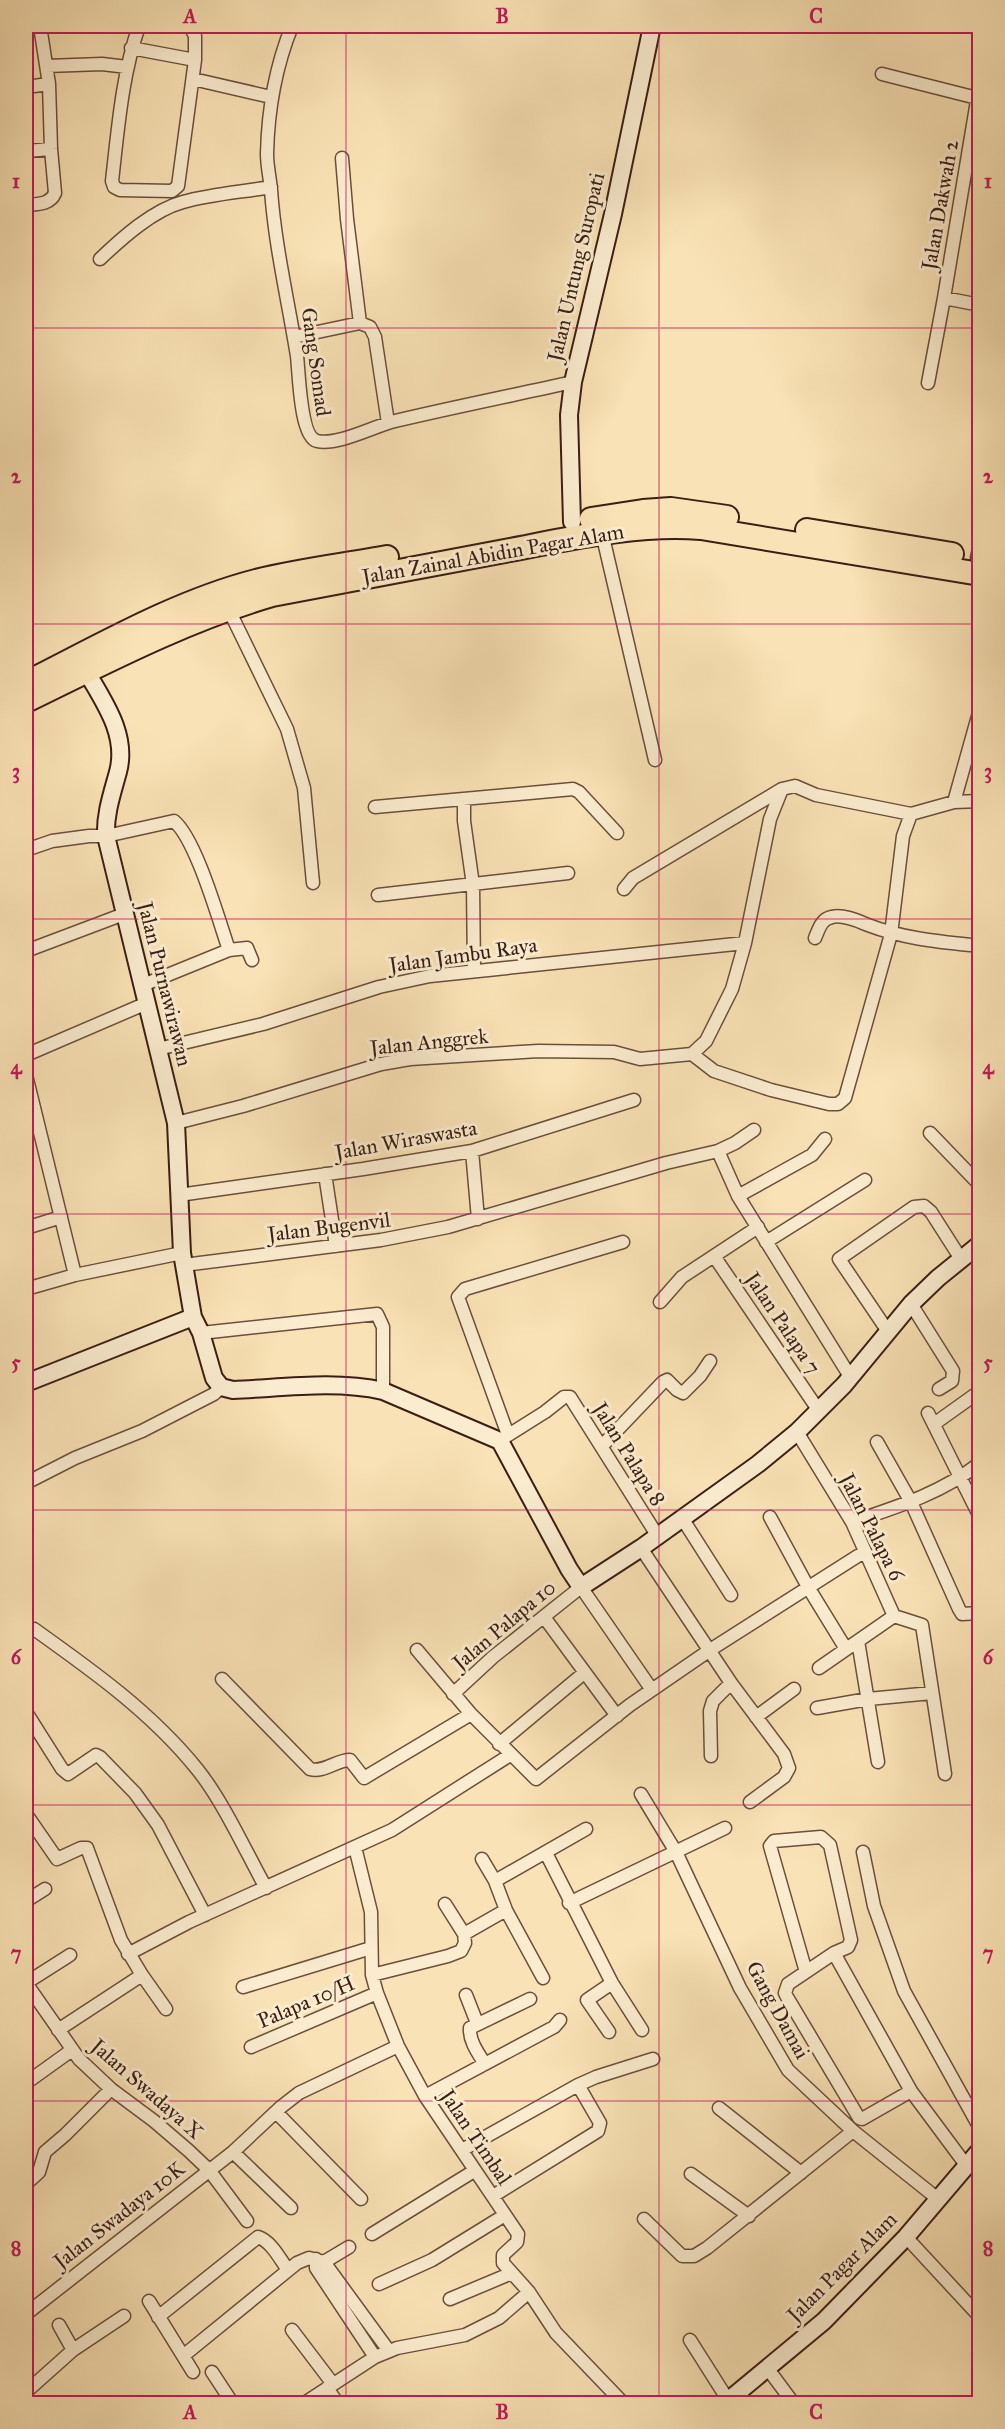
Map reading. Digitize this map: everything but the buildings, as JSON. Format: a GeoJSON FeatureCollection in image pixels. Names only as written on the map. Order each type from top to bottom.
{"type":"FeatureCollection","features":[{"type":"Feature","properties":{"kind":"highway","name":"Jalan Zainal Abidin Pagar Alam"},"geometry":{"type":"LineString","coordinates":[[503,544],[572,522],[671,509],[835,543]]}},
{"type":"Feature","properties":{"kind":"highway","name":"Jalan Zainal Abidin Pagar Alam"},"geometry":{"type":"LineString","coordinates":[[26,683],[166,614],[256,581],[318,578],[503,544],[636,528],[690,527],[979,559]]}},
{"type":"Feature","properties":{"kind":"highway","name":"Jalan Zainal Abidin Pagar Alam"},"geometry":{"type":"LineString","coordinates":[[26,701],[86,671],[228,608],[318,578]]}},
{"type":"Feature","properties":{"kind":"street"},"geometry":{"type":"LineString","coordinates":[[26,205],[44,203],[54,195],[49,84],[40,26]]}},
{"type":"Feature","properties":{"kind":"street"},"geometry":{"type":"LineString","coordinates":[[139,26],[127,67],[112,181],[114,187],[120,190],[172,191],[178,186],[195,60],[195,36],[190,26]]}},
{"type":"Feature","properties":{"kind":"street","name":"Gang Somad"},"geometry":{"type":"LineString","coordinates":[[292,26],[280,54],[271,97],[267,158],[273,216],[294,337],[304,422],[310,437],[320,441],[336,440],[388,423],[573,381]]}},
{"type":"Feature","properties":{"kind":"street","name":"Jalan Untung Suropati"},"geometry":{"type":"LineString","coordinates":[[572,522],[569,415],[573,381],[613,214],[652,26]]}},
{"type":"Feature","properties":{"kind":"street"},"geometry":{"type":"LineString","coordinates":[[131,48],[195,60]]}},
{"type":"Feature","properties":{"kind":"street"},"geometry":{"type":"LineString","coordinates":[[47,66],[102,64],[127,67]]}},
{"type":"Feature","properties":{"kind":"street"},"geometry":{"type":"LineString","coordinates":[[882,74],[977,98]]}},
{"type":"Feature","properties":{"kind":"street"},"geometry":{"type":"LineString","coordinates":[[193,79],[271,97]]}},
{"type":"Feature","properties":{"kind":"street","name":"Jalan Dakwah 2"},"geometry":{"type":"LineString","coordinates":[[980,83],[944,298],[980,305]]}},
{"type":"Feature","properties":{"kind":"street"},"geometry":{"type":"LineString","coordinates":[[26,87],[49,84]]}},
{"type":"Feature","properties":{"kind":"street"},"geometry":{"type":"LineString","coordinates":[[26,151],[51,149]]}},
{"type":"Feature","properties":{"kind":"street"},"geometry":{"type":"LineString","coordinates":[[342,159],[346,219],[360,323]]}},
{"type":"Feature","properties":{"kind":"street"},"geometry":{"type":"LineString","coordinates":[[100,259],[116,243],[155,216],[182,202],[271,187]]}},
{"type":"Feature","properties":{"kind":"street"},"geometry":{"type":"LineString","coordinates":[[928,383],[944,298]]}},
{"type":"Feature","properties":{"kind":"street"},"geometry":{"type":"LineString","coordinates":[[294,337],[360,323],[370,327],[374,332],[388,423]]}},
{"type":"Feature","properties":{"kind":"street"},"geometry":{"type":"LineString","coordinates":[[602,533],[655,760]]}},
{"type":"Feature","properties":{"kind":"street"},"geometry":{"type":"LineString","coordinates":[[228,608],[287,729],[304,788],[313,883]]}},
{"type":"Feature","properties":{"kind":"street","name":"Jalan Purnawirawan"},"geometry":{"type":"LineString","coordinates":[[86,671],[110,714],[120,743],[119,770],[105,818],[106,836],[176,1123],[183,1259],[193,1317],[201,1333],[214,1377],[220,1387]]}},
{"type":"Feature","properties":{"kind":"street"},"geometry":{"type":"LineString","coordinates":[[954,802],[980,709]]}},
{"type":"Feature","properties":{"kind":"street"},"geometry":{"type":"LineString","coordinates":[[624,889],[633,878],[783,789],[795,786],[816,795],[910,814],[954,802],[980,801]]}},
{"type":"Feature","properties":{"kind":"street"},"geometry":{"type":"LineString","coordinates":[[375,807],[573,789],[617,833]]}},
{"type":"Feature","properties":{"kind":"street"},"geometry":{"type":"LineString","coordinates":[[783,789],[770,819],[745,943],[732,989],[705,1041],[692,1054],[714,1071],[771,1090],[838,1104],[845,1098],[891,934],[902,843],[910,814]]}},
{"type":"Feature","properties":{"kind":"street"},"geometry":{"type":"LineString","coordinates":[[464,799],[464,821],[473,885],[474,971]]}},
{"type":"Feature","properties":{"kind":"street"},"geometry":{"type":"LineString","coordinates":[[26,850],[52,841],[106,836],[169,821],[177,822],[197,862],[229,950]]}},
{"type":"Feature","properties":{"kind":"street"},"geometry":{"type":"LineString","coordinates":[[378,895],[568,873]]}},
{"type":"Feature","properties":{"kind":"street"},"geometry":{"type":"LineString","coordinates":[[26,951],[124,914]]}},
{"type":"Feature","properties":{"kind":"street"},"geometry":{"type":"LineString","coordinates":[[815,938],[821,923],[832,916],[855,920],[891,934],[980,946]]}},
{"type":"Feature","properties":{"kind":"street","name":"Jalan Jambu Raya"},"geometry":{"type":"LineString","coordinates":[[158,1049],[263,1024],[379,987],[430,976],[745,943]]}},
{"type":"Feature","properties":{"kind":"street"},"geometry":{"type":"LineString","coordinates":[[143,985],[229,950],[248,948],[252,960]]}},
{"type":"Feature","properties":{"kind":"street"},"geometry":{"type":"LineString","coordinates":[[26,1055],[147,1003]]}},
{"type":"Feature","properties":{"kind":"street","name":"Jalan Anggrek"},"geometry":{"type":"LineString","coordinates":[[176,1123],[243,1106],[381,1064],[410,1059],[538,1051],[614,1052],[640,1059],[692,1054]]}},
{"type":"Feature","properties":{"kind":"street"},"geometry":{"type":"LineString","coordinates":[[26,1075],[75,1275]]}},
{"type":"Feature","properties":{"kind":"street","name":"Jalan Wiraswasta"},"geometry":{"type":"LineString","coordinates":[[179,1195],[472,1151],[634,1100]]}},
{"type":"Feature","properties":{"kind":"street","name":"Jalan Bugenvil"},"geometry":{"type":"LineString","coordinates":[[26,1289],[75,1275],[183,1259],[336,1246],[418,1234],[478,1219],[666,1162],[718,1151],[754,1130]]}},
{"type":"Feature","properties":{"kind":"street"},"geometry":{"type":"LineString","coordinates":[[930,1133],[977,1177]]}},
{"type":"Feature","properties":{"kind":"street"},"geometry":{"type":"LineString","coordinates":[[738,1196],[812,1155],[825,1139]]}},
{"type":"Feature","properties":{"kind":"street"},"geometry":{"type":"LineString","coordinates":[[472,1151],[478,1219]]}},
{"type":"Feature","properties":{"kind":"street"},"geometry":{"type":"LineString","coordinates":[[718,1151],[738,1196],[851,1378]]}},
{"type":"Feature","properties":{"kind":"street"},"geometry":{"type":"LineString","coordinates":[[325,1174],[336,1246]]}},
{"type":"Feature","properties":{"kind":"street"},"geometry":{"type":"LineString","coordinates":[[766,1242],[865,1180]]}},
{"type":"Feature","properties":{"kind":"street"},"geometry":{"type":"LineString","coordinates":[[888,1333],[839,1259],[914,1207],[924,1206],[931,1212],[961,1259]]}},
{"type":"Feature","properties":{"kind":"street"},"geometry":{"type":"LineString","coordinates":[[26,1228],[61,1217]]}},
{"type":"Feature","properties":{"kind":"street"},"geometry":{"type":"LineString","coordinates":[[660,1302],[682,1277],[758,1227]]}},
{"type":"Feature","properties":{"kind":"street"},"geometry":{"type":"LineString","coordinates":[[623,1242],[465,1289],[458,1297],[504,1438],[569,1569],[652,1690]]}},
{"type":"Feature","properties":{"kind":"street"},"geometry":{"type":"LineString","coordinates":[[581,1587],[641,1548],[758,1464],[797,1432],[851,1378],[911,1304],[980,1245]]}},
{"type":"Feature","properties":{"kind":"street","name":"Jalan Palapa 7"},"geometry":{"type":"LineString","coordinates":[[714,1256],[819,1411]]}},
{"type":"Feature","properties":{"kind":"street"},"geometry":{"type":"LineString","coordinates":[[911,1304],[953,1371],[952,1381],[939,1389]]}},
{"type":"Feature","properties":{"kind":"street"},"geometry":{"type":"LineString","coordinates":[[201,1333],[377,1314],[383,1327],[383,1391]]}},
{"type":"Feature","properties":{"kind":"street"},"geometry":{"type":"LineString","coordinates":[[26,1383],[193,1317]]}},
{"type":"Feature","properties":{"kind":"street"},"geometry":{"type":"LineString","coordinates":[[602,1446],[663,1382],[668,1380],[683,1393],[700,1377],[710,1361]]}},
{"type":"Feature","properties":{"kind":"street"},"geometry":{"type":"LineString","coordinates":[[26,1482],[75,1458],[142,1431],[214,1394],[220,1387],[233,1390],[353,1385],[383,1391],[504,1438]]}},
{"type":"Feature","properties":{"kind":"street"},"geometry":{"type":"LineString","coordinates":[[976,1394],[931,1418],[980,1518]]}},
{"type":"Feature","properties":{"kind":"street","name":"Jalan Palapa 8"},"geometry":{"type":"LineString","coordinates":[[504,1438],[567,1396],[572,1399],[657,1535]]}},
{"type":"Feature","properties":{"kind":"street","name":"Jalan Palapa 6"},"geometry":{"type":"LineString","coordinates":[[797,1432],[852,1522],[894,1616]]}},
{"type":"Feature","properties":{"kind":"street"},"geometry":{"type":"LineString","coordinates":[[877,1442],[911,1502],[958,1609],[962,1614],[980,1612]]}},
{"type":"Feature","properties":{"kind":"street"},"geometry":{"type":"LineString","coordinates":[[852,1522],[911,1502],[959,1479],[980,1463]]}},
{"type":"Feature","properties":{"kind":"street"},"geometry":{"type":"LineString","coordinates":[[770,1517],[808,1587],[846,1649]]}},
{"type":"Feature","properties":{"kind":"street"},"geometry":{"type":"LineString","coordinates":[[682,1518],[731,1595]]}},
{"type":"Feature","properties":{"kind":"street"},"geometry":{"type":"LineString","coordinates":[[26,1526],[26,1545]]}},
{"type":"Feature","properties":{"kind":"street"},"geometry":{"type":"LineString","coordinates":[[641,1548],[731,1683],[784,1754],[789,1768],[784,1777],[750,1802]]}},
{"type":"Feature","properties":{"kind":"street"},"geometry":{"type":"LineString","coordinates":[[417,1650],[499,1744],[536,1779],[652,1690],[710,1650],[864,1552]]}},
{"type":"Feature","properties":{"kind":"street","name":"Jalan Palapa 10"},"geometry":{"type":"LineString","coordinates":[[453,1694],[493,1658],[581,1587]]}},
{"type":"Feature","properties":{"kind":"street"},"geometry":{"type":"LineString","coordinates":[[819,1668],[894,1616],[922,1625],[945,1774]]}},
{"type":"Feature","properties":{"kind":"street"},"geometry":{"type":"LineString","coordinates":[[544,1617],[617,1716]]}},
{"type":"Feature","properties":{"kind":"street"},"geometry":{"type":"LineString","coordinates":[[34,1629],[151,1718],[181,1750],[199,1771],[266,1888]]}},
{"type":"Feature","properties":{"kind":"street"},"geometry":{"type":"LineString","coordinates":[[858,1641],[878,1762]]}},
{"type":"Feature","properties":{"kind":"street"},"geometry":{"type":"LineString","coordinates":[[499,1744],[584,1673]]}},
{"type":"Feature","properties":{"kind":"street"},"geometry":{"type":"LineString","coordinates":[[222,1679],[310,1769],[320,1770],[350,1760],[364,1778],[471,1713]]}},
{"type":"Feature","properties":{"kind":"street"},"geometry":{"type":"LineString","coordinates":[[711,1756],[710,1711],[713,1701],[731,1683]]}},
{"type":"Feature","properties":{"kind":"street"},"geometry":{"type":"LineString","coordinates":[[756,1717],[794,1689]]}},
{"type":"Feature","properties":{"kind":"street"},"geometry":{"type":"LineString","coordinates":[[817,1708],[868,1699],[932,1693]]}},
{"type":"Feature","properties":{"kind":"street"},"geometry":{"type":"LineString","coordinates":[[26,1712],[62,1769],[68,1774],[96,1755],[135,1792],[158,1826],[205,1915]]}},
{"type":"Feature","properties":{"kind":"street"},"geometry":{"type":"LineString","coordinates":[[128,1954],[205,1915],[392,1830],[510,1755]]}},
{"type":"Feature","properties":{"kind":"street","name":"Gang Damai"},"geometry":{"type":"LineString","coordinates":[[641,1794],[676,1852],[740,1988],[788,2070],[853,2131],[938,2199]]}},
{"type":"Feature","properties":{"kind":"street"},"geometry":{"type":"LineString","coordinates":[[26,1814],[57,1859],[81,1848],[87,1848],[113,1921],[128,1954],[166,2009]]}},
{"type":"Feature","properties":{"kind":"street"},"geometry":{"type":"LineString","coordinates":[[569,1903],[725,1828]]}},
{"type":"Feature","properties":{"kind":"street"},"geometry":{"type":"LineString","coordinates":[[495,1881],[586,1829]]}},
{"type":"Feature","properties":{"kind":"street"},"geometry":{"type":"LineString","coordinates":[[806,1972],[770,1846],[774,1841],[820,1836],[830,1845],[851,1940],[848,1947],[834,1953],[806,1972],[788,1984],[785,1993],[859,2118],[862,2119],[911,2091]]}},
{"type":"Feature","properties":{"kind":"street","name":"Jalan Timbal"},"geometry":{"type":"LineString","coordinates":[[355,1847],[371,1911],[372,1975],[377,1993],[398,2046],[425,2096],[518,2234],[519,2238],[502,2258],[512,2273]]}},
{"type":"Feature","properties":{"kind":"street"},"geometry":{"type":"LineString","coordinates":[[862,1852],[874,1906],[904,1991],[980,2128]]}},
{"type":"Feature","properties":{"kind":"street"},"geometry":{"type":"LineString","coordinates":[[546,1853],[569,1903],[612,1983],[642,2030]]}},
{"type":"Feature","properties":{"kind":"street"},"geometry":{"type":"LineString","coordinates":[[482,1859],[495,1881],[506,1910],[543,1978]]}},
{"type":"Feature","properties":{"kind":"street"},"geometry":{"type":"LineString","coordinates":[[26,1901],[45,1889]]}},
{"type":"Feature","properties":{"kind":"street"},"geometry":{"type":"LineString","coordinates":[[372,1975],[457,1953],[465,1943],[464,1934],[446,1904]]}},
{"type":"Feature","properties":{"kind":"street"},"geometry":{"type":"LineString","coordinates":[[464,1934],[506,1910]]}},
{"type":"Feature","properties":{"kind":"street"},"geometry":{"type":"LineString","coordinates":[[243,1987],[371,1948]]}},
{"type":"Feature","properties":{"kind":"street"},"geometry":{"type":"LineString","coordinates":[[834,1953],[911,2091],[966,2166]]}},
{"type":"Feature","properties":{"kind":"street"},"geometry":{"type":"LineString","coordinates":[[26,1983],[70,1954]]}},
{"type":"Feature","properties":{"kind":"street"},"geometry":{"type":"LineString","coordinates":[[58,2030],[142,1975]]}},
{"type":"Feature","properties":{"kind":"street","name":"Jalan Swadaya X"},"geometry":{"type":"LineString","coordinates":[[26,1983],[72,2050],[111,2090],[154,2121],[209,2170],[247,2221]]}},
{"type":"Feature","properties":{"kind":"street"},"geometry":{"type":"LineString","coordinates":[[609,2032],[587,2000],[612,1983]]}},
{"type":"Feature","properties":{"kind":"street","name":"Palapa 10/H"},"geometry":{"type":"LineString","coordinates":[[251,2047],[377,1993]]}},
{"type":"Feature","properties":{"kind":"street"},"geometry":{"type":"LineString","coordinates":[[466,1995],[477,2024]]}},
{"type":"Feature","properties":{"kind":"street"},"geometry":{"type":"LineString","coordinates":[[485,2064],[470,2034],[470,2028],[530,1999]]}},
{"type":"Feature","properties":{"kind":"street"},"geometry":{"type":"LineString","coordinates":[[425,2096],[554,2027],[560,2020]]}},
{"type":"Feature","properties":{"kind":"street","name":"Jalan Swadaya 10K"},"geometry":{"type":"LineString","coordinates":[[26,2314],[233,2152],[299,2093],[398,2046]]}},
{"type":"Feature","properties":{"kind":"street"},"geometry":{"type":"LineString","coordinates":[[26,2083],[72,2050]]}},
{"type":"Feature","properties":{"kind":"street"},"geometry":{"type":"LineString","coordinates":[[462,2151],[578,2085],[653,2059]]}},
{"type":"Feature","properties":{"kind":"street"},"geometry":{"type":"LineString","coordinates":[[493,2196],[598,2131],[600,2123],[578,2085]]}},
{"type":"Feature","properties":{"kind":"street"},"geometry":{"type":"LineString","coordinates":[[26,2184],[39,2172],[45,2152],[111,2090]]}},
{"type":"Feature","properties":{"kind":"street"},"geometry":{"type":"LineString","coordinates":[[719,2108],[801,2173]]}},
{"type":"Feature","properties":{"kind":"street"},"geometry":{"type":"LineString","coordinates":[[276,2112],[361,2199]]}},
{"type":"Feature","properties":{"kind":"street"},"geometry":{"type":"LineString","coordinates":[[644,2219],[682,2256],[693,2256],[749,2216],[853,2131]]}},
{"type":"Feature","properties":{"kind":"street","name":"Jalan Pagar Alam"},"geometry":{"type":"LineString","coordinates":[[726,2402],[824,2321],[906,2237],[980,2150]]}},
{"type":"Feature","properties":{"kind":"street"},"geometry":{"type":"LineString","coordinates":[[233,2152],[291,2208]]}},
{"type":"Feature","properties":{"kind":"street"},"geometry":{"type":"LineString","coordinates":[[372,2234],[474,2171]]}},
{"type":"Feature","properties":{"kind":"street"},"geometry":{"type":"LineString","coordinates":[[691,2174],[749,2216]]}},
{"type":"Feature","properties":{"kind":"street"},"geometry":{"type":"LineString","coordinates":[[379,2284],[432,2260],[505,2215]]}},
{"type":"Feature","properties":{"kind":"street"},"geometry":{"type":"LineString","coordinates":[[158,2317],[258,2237],[271,2247],[288,2270]]}},
{"type":"Feature","properties":{"kind":"street"},"geometry":{"type":"LineString","coordinates":[[906,2237],[980,2317]]}},
{"type":"Feature","properties":{"kind":"street"},"geometry":{"type":"LineString","coordinates":[[183,2356],[302,2260],[319,2263],[349,2247]]}},
{"type":"Feature","properties":{"kind":"street"},"geometry":{"type":"LineString","coordinates":[[319,2263],[389,2351]]}},
{"type":"Feature","properties":{"kind":"street"},"geometry":{"type":"LineString","coordinates":[[319,2263],[375,2357]]}},
{"type":"Feature","properties":{"kind":"street"},"geometry":{"type":"LineString","coordinates":[[450,2299],[512,2273],[529,2292],[555,2333],[624,2403]]}},
{"type":"Feature","properties":{"kind":"street"},"geometry":{"type":"LineString","coordinates":[[303,2403],[375,2357],[389,2351],[465,2335],[499,2318],[529,2292]]}},
{"type":"Feature","properties":{"kind":"street"},"geometry":{"type":"LineString","coordinates":[[149,2301],[193,2372]]}},
{"type":"Feature","properties":{"kind":"street"},"geometry":{"type":"LineString","coordinates":[[26,2392],[73,2350],[124,2316]]}},
{"type":"Feature","properties":{"kind":"street"},"geometry":{"type":"LineString","coordinates":[[59,2325],[73,2350]]}},
{"type":"Feature","properties":{"kind":"street"},"geometry":{"type":"LineString","coordinates":[[292,2330],[330,2386],[338,2403]]}},
{"type":"Feature","properties":{"kind":"street"},"geometry":{"type":"LineString","coordinates":[[690,2340],[726,2402]]}},
{"type":"Feature","properties":{"kind":"street"},"geometry":{"type":"LineString","coordinates":[[768,2369],[794,2403]]}},
{"type":"Feature","properties":{"kind":"street"},"geometry":{"type":"LineString","coordinates":[[212,2372],[233,2403]]}}]}
